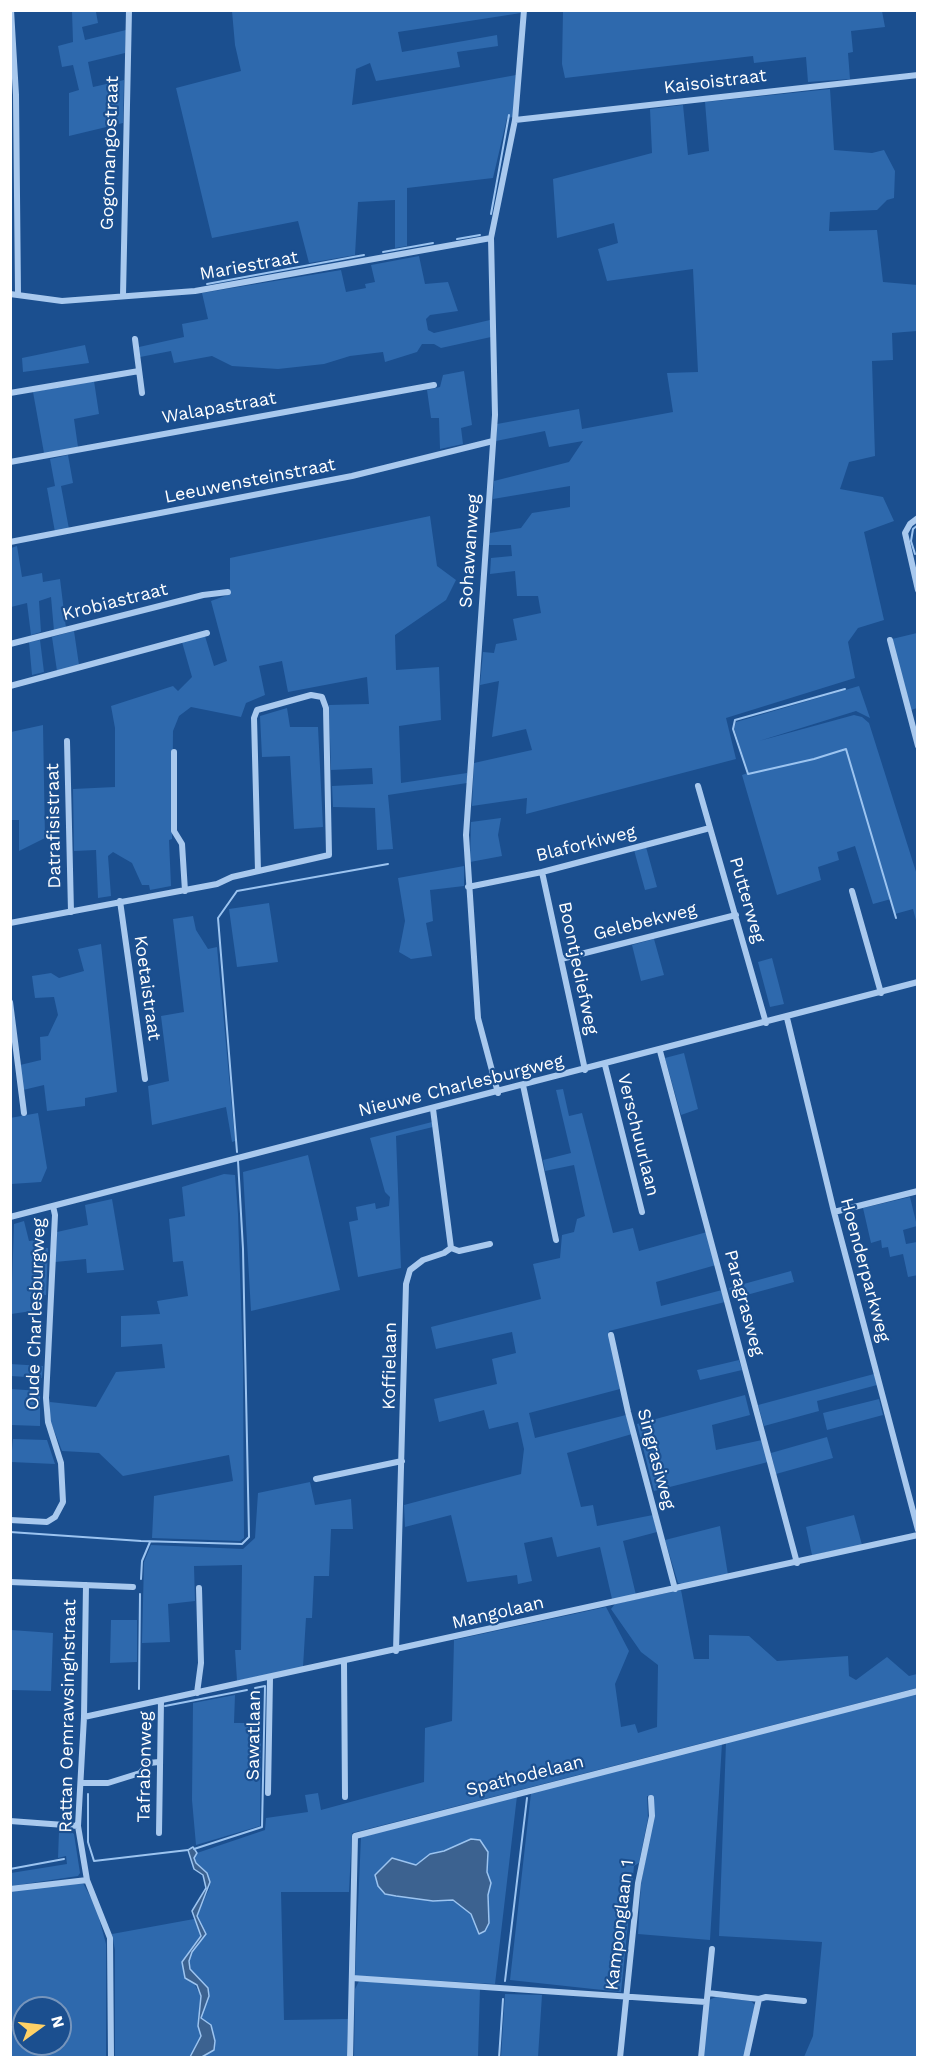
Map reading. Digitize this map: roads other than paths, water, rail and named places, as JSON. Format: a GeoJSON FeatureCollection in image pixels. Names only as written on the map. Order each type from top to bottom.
{"type":"FeatureCollection","features":[{"type":"Feature","properties":{"kind":"street"},"geometry":{"type":"LineString","coordinates":[[11,10],[14,294]]}},
{"type":"Feature","properties":{"kind":"street","name":"Gogomangostraat"},"geometry":{"type":"LineString","coordinates":[[123,296],[129,10]]}},
{"type":"Feature","properties":{"kind":"street","name":"Sohawanweg"},"geometry":{"type":"LineString","coordinates":[[498,1093],[478,1018],[466,836],[496,376],[491,238],[515,120],[524,10]]}},
{"type":"Feature","properties":{"kind":"street","name":"Kaisoistraat"},"geometry":{"type":"LineString","coordinates":[[515,120],[918,75]]}},
{"type":"Feature","properties":{"kind":"street","name":"Mariestraat"},"geometry":{"type":"LineString","coordinates":[[14,294],[62,301],[195,291],[491,238]]}},
{"type":"Feature","properties":{"kind":"street"},"geometry":{"type":"LineString","coordinates":[[135,339],[142,393]]}},
{"type":"Feature","properties":{"kind":"street"},"geometry":{"type":"LineString","coordinates":[[10,393],[139,371]]}},
{"type":"Feature","properties":{"kind":"street","name":"Walapastraat"},"geometry":{"type":"LineString","coordinates":[[10,462],[434,385]]}},
{"type":"Feature","properties":{"kind":"street","name":"Leeuwensteinstraat"},"geometry":{"type":"LineString","coordinates":[[10,543],[330,481],[493,441]]}},
{"type":"Feature","properties":{"kind":"street"},"geometry":{"type":"LineString","coordinates":[[917,518],[910,524],[905,539],[918,590]]}},
{"type":"Feature","properties":{"kind":"street","name":"Krobiastraat"},"geometry":{"type":"LineString","coordinates":[[10,644],[204,595],[228,592]]}},
{"type":"Feature","properties":{"kind":"street"},"geometry":{"type":"LineString","coordinates":[[10,686],[207,633]]}},
{"type":"Feature","properties":{"kind":"street"},"geometry":{"type":"LineString","coordinates":[[890,640],[918,746]]}},
{"type":"Feature","properties":{"kind":"street"},"geometry":{"type":"LineString","coordinates":[[10,923],[185,891],[217,884],[232,877],[329,855],[326,708],[322,697],[311,695],[257,710],[254,718],[258,871]]}},
{"type":"Feature","properties":{"kind":"street","name":"Datrafisistraat"},"geometry":{"type":"LineString","coordinates":[[67,741],[71,912]]}},
{"type":"Feature","properties":{"kind":"street"},"geometry":{"type":"LineString","coordinates":[[174,752],[174,831],[183,844],[185,891]]}},
{"type":"Feature","properties":{"kind":"street","name":"Putterweg"},"geometry":{"type":"LineString","coordinates":[[698,786],[766,1023]]}},
{"type":"Feature","properties":{"kind":"street","name":"Blaforkiweg"},"geometry":{"type":"LineString","coordinates":[[468,887],[542,872],[710,828]]}},
{"type":"Feature","properties":{"kind":"street","name":"Boontjediefweg"},"geometry":{"type":"LineString","coordinates":[[542,872],[585,1070]]}},
{"type":"Feature","properties":{"kind":"street"},"geometry":{"type":"LineString","coordinates":[[852,891],[880,993]]}},
{"type":"Feature","properties":{"kind":"street","name":"Koetaistraat"},"geometry":{"type":"LineString","coordinates":[[120,902],[145,1078]]}},
{"type":"Feature","properties":{"kind":"street","name":"Gelebekweg"},"geometry":{"type":"LineString","coordinates":[[561,959],[736,915]]}},
{"type":"Feature","properties":{"kind":"street","name":"Nieuwe Charlesburgweg"},"geometry":{"type":"LineString","coordinates":[[10,1217],[498,1093],[918,982]]}},
{"type":"Feature","properties":{"kind":"street"},"geometry":{"type":"LineString","coordinates":[[10,1002],[24,1113]]}},
{"type":"Feature","properties":{"kind":"street","name":"Hoenderparkweg"},"geometry":{"type":"LineString","coordinates":[[787,1018],[834,1212],[918,1530]]}},
{"type":"Feature","properties":{"kind":"street","name":"Paragrasweg"},"geometry":{"type":"LineString","coordinates":[[660,1051],[796,1563]]}},
{"type":"Feature","properties":{"kind":"street","name":"Verschuurlaan"},"geometry":{"type":"LineString","coordinates":[[605,1065],[642,1212]]}},
{"type":"Feature","properties":{"kind":"street"},"geometry":{"type":"LineString","coordinates":[[523,1085],[556,1240]]}},
{"type":"Feature","properties":{"kind":"street"},"geometry":{"type":"LineString","coordinates":[[433,1109],[451,1248]]}},
{"type":"Feature","properties":{"kind":"street"},"geometry":{"type":"LineString","coordinates":[[834,1212],[918,1191]]}},
{"type":"Feature","properties":{"kind":"street","name":"Oude Charlesburgweg"},"geometry":{"type":"LineString","coordinates":[[10,1520],[47,1522],[55,1517],[63,1502],[61,1463],[48,1422],[46,1398],[55,1215],[53,1206]]}},
{"type":"Feature","properties":{"kind":"street","name":"Koffielaan"},"geometry":{"type":"LineString","coordinates":[[396,1651],[406,1284],[410,1270],[423,1260],[444,1253],[451,1248],[459,1251],[490,1244]]}},
{"type":"Feature","properties":{"kind":"street","name":"Singrasiweg"},"geometry":{"type":"LineString","coordinates":[[611,1335],[628,1412],[675,1589]]}},
{"type":"Feature","properties":{"kind":"street"},"geometry":{"type":"LineString","coordinates":[[316,1479],[402,1461]]}},
{"type":"Feature","properties":{"kind":"street","name":"Mangolaan"},"geometry":{"type":"LineString","coordinates":[[84,1717],[396,1651],[918,1535]]}},
{"type":"Feature","properties":{"kind":"street"},"geometry":{"type":"LineString","coordinates":[[10,1582],[133,1587]]}},
{"type":"Feature","properties":{"kind":"street","name":"Rattan Oemrawsinghstraat"},"geometry":{"type":"LineString","coordinates":[[86,1585],[84,1717],[78,1826],[87,1880],[110,1938],[111,2058]]}},
{"type":"Feature","properties":{"kind":"street"},"geometry":{"type":"LineString","coordinates":[[197,1693],[201,1663],[199,1588]]}},
{"type":"Feature","properties":{"kind":"street"},"geometry":{"type":"LineString","coordinates":[[344,1662],[345,1797]]}},
{"type":"Feature","properties":{"kind":"street","name":"Sawatlaan"},"geometry":{"type":"LineString","coordinates":[[268,1793],[270,1678]]}},
{"type":"Feature","properties":{"kind":"street","name":"Spathodelaan"},"geometry":{"type":"LineString","coordinates":[[350,2058],[355,1836],[918,1691]]}},
{"type":"Feature","properties":{"kind":"street","name":"Tafrabonweg"},"geometry":{"type":"LineString","coordinates":[[159,1833],[161,1701]]}},
{"type":"Feature","properties":{"kind":"street"},"geometry":{"type":"LineString","coordinates":[[81,1783],[108,1783],[141,1773],[149,1763],[159,1762]]}},
{"type":"Feature","properties":{"kind":"street","name":"Kamponglaan 1"},"geometry":{"type":"LineString","coordinates":[[620,2058],[638,1883],[651,1816],[651,1797]]}},
{"type":"Feature","properties":{"kind":"street"},"geometry":{"type":"LineString","coordinates":[[10,1821],[78,1826]]}},
{"type":"Feature","properties":{"kind":"street"},"geometry":{"type":"LineString","coordinates":[[10,1889],[87,1880]]}},
{"type":"Feature","properties":{"kind":"street"},"geometry":{"type":"LineString","coordinates":[[700,2058],[712,1949]]}},
{"type":"Feature","properties":{"kind":"street"},"geometry":{"type":"LineString","coordinates":[[352,1978],[706,2002]]}},
{"type":"Feature","properties":{"kind":"street"},"geometry":{"type":"LineString","coordinates":[[708,1994],[804,2001]]}},
{"type":"Feature","properties":{"kind":"street"},"geometry":{"type":"LineString","coordinates":[[746,2058],[759,1999]]}},
{"type":"Feature","properties":{"kind":"waterway"},"geometry":{"type":"LineString","coordinates":[[491,214],[509,115]]}},
{"type":"Feature","properties":{"kind":"waterway"},"geometry":{"type":"LineString","coordinates":[[457,239],[480,235]]}},
{"type":"Feature","properties":{"kind":"waterway"},"geometry":{"type":"LineString","coordinates":[[383,252],[433,243]]}},
{"type":"Feature","properties":{"kind":"waterway"},"geometry":{"type":"LineString","coordinates":[[207,284],[364,255]]}},
{"type":"Feature","properties":{"kind":"waterway"},"geometry":{"type":"LineString","coordinates":[[915,554],[911,541],[913,529],[918,525]]}},
{"type":"Feature","properties":{"kind":"waterway"},"geometry":{"type":"LineString","coordinates":[[845,689],[735,720],[733,729],[748,774],[846,749],[896,918]]}},
{"type":"Feature","properties":{"kind":"waterway"},"geometry":{"type":"LineString","coordinates":[[237,1152],[218,918],[237,891],[388,864]]}},
{"type":"Feature","properties":{"kind":"waterway"},"geometry":{"type":"LineString","coordinates":[[10,1532],[141,1541],[242,1544],[249,1537],[243,1249],[238,1161]]}},
{"type":"Feature","properties":{"kind":"waterway"},"geometry":{"type":"LineString","coordinates":[[141,1579],[142,1561],[150,1542]]}},
{"type":"Feature","properties":{"kind":"waterway"},"geometry":{"type":"LineString","coordinates":[[139,1689],[140,1594]]}},
{"type":"Feature","properties":{"kind":"waterway"},"geometry":{"type":"LineString","coordinates":[[194,1849],[262,1827],[265,1686],[255,1688]]}},
{"type":"Feature","properties":{"kind":"waterway"},"geometry":{"type":"LineString","coordinates":[[165,1706],[247,1690]]}},
{"type":"Feature","properties":{"kind":"waterway"},"geometry":{"type":"LineString","coordinates":[[88,1794],[88,1842],[94,1861],[188,1850]]}},
{"type":"Feature","properties":{"kind":"waterway"},"geometry":{"type":"LineString","coordinates":[[505,1981],[527,1798]]}},
{"type":"Feature","properties":{"kind":"waterway"},"geometry":{"type":"LineString","coordinates":[[10,1869],[64,1859]]}},
{"type":"Feature","properties":{"kind":"waterway"},"geometry":{"type":"LineString","coordinates":[[499,2058],[503,1999]]}}]}
